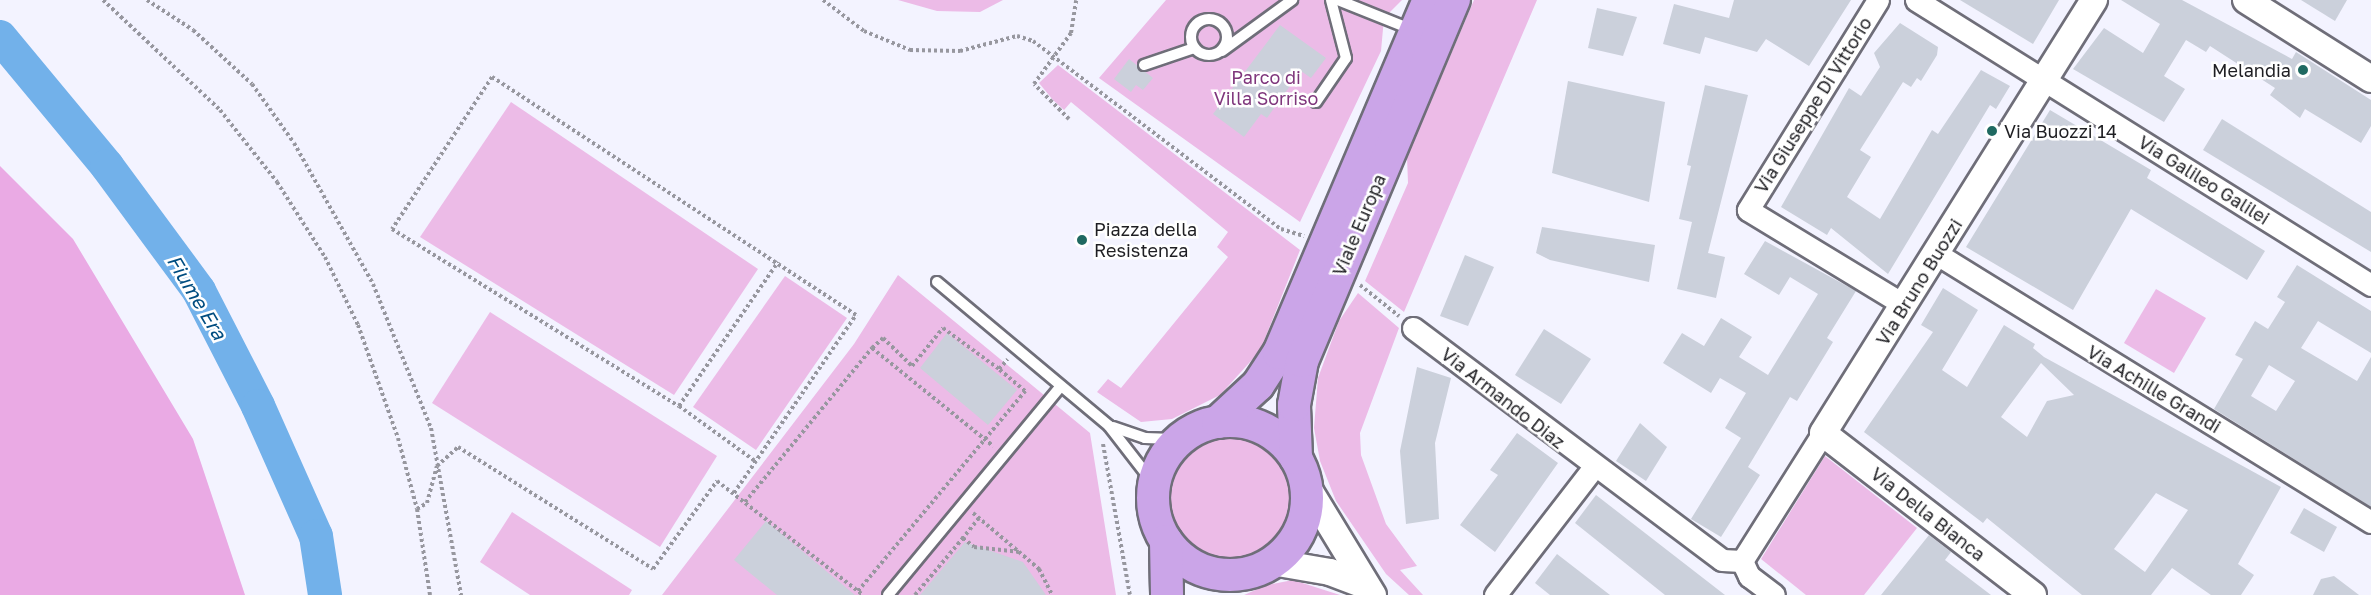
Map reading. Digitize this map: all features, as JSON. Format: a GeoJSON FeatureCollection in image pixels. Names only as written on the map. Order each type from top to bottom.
{"type":"FeatureCollection","features":[{"type":"Feature","properties":{"kind":"main road","name":"Viale Europa"},"geometry":{"type":"LineString","coordinates":[[1167,595],[1166,541],[1154,509],[1155,484],[1163,460],[1180,440],[1218,422],[1258,385],[1279,353],[1429,0]]}},
{"type":"Feature","properties":{"kind":"main road","name":"Viale Europa"},"geometry":{"type":"LineString","coordinates":[[1219,595],[1261,567],[1300,529],[1301,471],[1294,405],[1302,361],[1454,0]]}},
{"type":"Feature","properties":{"kind":"main road"},"geometry":{"type":"LineString","coordinates":[[1218,422],[1262,428],[1301,471]]}},
{"type":"Feature","properties":{"kind":"main road"},"geometry":{"type":"LineString","coordinates":[[1166,541],[1204,571],[1261,567]]}},
{"type":"Feature","properties":{"kind":"street","name":"Via Giuseppe Di Vittorio"},"geometry":{"type":"LineString","coordinates":[[1878,0],[1748,210],[1904,305]]}},
{"type":"Feature","properties":{"kind":"street","name":"Via Galileo Galilei"},"geometry":{"type":"LineString","coordinates":[[1916,0],[2371,285]]}},
{"type":"Feature","properties":{"kind":"street","name":"Via Bruno Buozzi"},"geometry":{"type":"LineString","coordinates":[[1742,561],[1937,254],[2094,0]]}},
{"type":"Feature","properties":{"kind":"street"},"geometry":{"type":"LineString","coordinates":[[2246,0],[2371,79]]}},
{"type":"Feature","properties":{"kind":"street","name":"Via Achille Grandi"},"geometry":{"type":"LineString","coordinates":[[1937,254],[2371,522]]}},
{"type":"Feature","properties":{"kind":"street","name":"Via Armando Diaz"},"geometry":{"type":"LineString","coordinates":[[1413,328],[1593,468],[1722,560],[1742,561]]}},
{"type":"Feature","properties":{"kind":"street","name":"Via Della Bianca"},"geometry":{"type":"LineString","coordinates":[[1823,433],[2033,595]]}},
{"type":"Feature","properties":{"kind":"street"},"geometry":{"type":"LineString","coordinates":[[1496,595],[1593,468]]}},
{"type":"Feature","properties":{"kind":"street"},"geometry":{"type":"LineString","coordinates":[[1301,471],[1367,589]]}},
{"type":"Feature","properties":{"kind":"street"},"geometry":{"type":"LineString","coordinates":[[1742,561],[1749,576],[1774,595]]}},
{"type":"Feature","properties":{"kind":"street"},"geometry":{"type":"LineString","coordinates":[[1261,567],[1330,572],[1367,589]]}},
{"type":"Feature","properties":{"kind":"lane"},"geometry":{"type":"LineString","coordinates":[[1144,65],[1194,48],[1209,56],[1221,51],[1292,0]]}},
{"type":"Feature","properties":{"kind":"lane"},"geometry":{"type":"LineString","coordinates":[[1316,102],[1346,58],[1331,0]]}},
{"type":"Feature","properties":{"kind":"lane"},"geometry":{"type":"LineString","coordinates":[[1338,0],[1416,31]]}},
{"type":"Feature","properties":{"kind":"lane"},"geometry":{"type":"LineString","coordinates":[[1194,48],[1192,31],[1202,21],[1219,22],[1227,35],[1240,38]]}},
{"type":"Feature","properties":{"kind":"lane"},"geometry":{"type":"LineString","coordinates":[[1221,51],[1227,35]]}},
{"type":"Feature","properties":{"kind":"lane"},"geometry":{"type":"LineString","coordinates":[[937,282],[1109,426],[1155,484]]}},
{"type":"Feature","properties":{"kind":"lane"},"geometry":{"type":"LineString","coordinates":[[888,595],[961,503],[1061,386]]}},
{"type":"Feature","properties":{"kind":"lane"},"geometry":{"type":"LineString","coordinates":[[1109,426],[1145,438],[1180,440]]}},
{"type":"Feature","properties":{"kind":"path"},"geometry":{"type":"LineString","coordinates":[[103,0],[220,110],[304,221],[358,325],[417,509],[430,595]]}},
{"type":"Feature","properties":{"kind":"path"},"geometry":{"type":"LineString","coordinates":[[147,0],[193,30],[252,84],[294,143],[373,284],[431,428],[461,595]]}},
{"type":"Feature","properties":{"kind":"path"},"geometry":{"type":"LineString","coordinates":[[823,0],[864,31],[910,50],[960,51],[1017,36],[1056,57],[1281,228],[1301,237]]}},
{"type":"Feature","properties":{"kind":"path"},"geometry":{"type":"LineString","coordinates":[[1069,119],[1034,84],[1056,57],[1075,26],[1076,0]]}},
{"type":"Feature","properties":{"kind":"path"},"geometry":{"type":"LineString","coordinates":[[734,493],[856,315],[492,77],[392,229],[679,406],[755,461]]}},
{"type":"Feature","properties":{"kind":"path"},"geometry":{"type":"LineString","coordinates":[[679,406],[778,262]]}},
{"type":"Feature","properties":{"kind":"path"},"geometry":{"type":"LineString","coordinates":[[1354,280],[1413,328]]}},
{"type":"Feature","properties":{"kind":"path"},"geometry":{"type":"LineString","coordinates":[[745,502],[872,348],[883,338],[912,366],[943,328],[999,369],[1025,391],[858,591]]}},
{"type":"Feature","properties":{"kind":"path"},"geometry":{"type":"LineString","coordinates":[[872,348],[1003,454]]}},
{"type":"Feature","properties":{"kind":"path"},"geometry":{"type":"LineString","coordinates":[[999,369],[1016,349]]}},
{"type":"Feature","properties":{"kind":"path"},"geometry":{"type":"LineString","coordinates":[[1098,417],[1130,595]]}},
{"type":"Feature","properties":{"kind":"path"},"geometry":{"type":"LineString","coordinates":[[417,509],[427,503],[437,466],[458,447],[653,569],[717,481],[863,595]]}},
{"type":"Feature","properties":{"kind":"path"},"geometry":{"type":"LineString","coordinates":[[961,503],[1048,580],[1052,595]]}},
{"type":"Feature","properties":{"kind":"path"},"geometry":{"type":"LineString","coordinates":[[915,595],[979,518]]}},
{"type":"Feature","properties":{"kind":"path"},"geometry":{"type":"LineString","coordinates":[[963,538],[974,547],[1020,553]]}},
{"type":"Feature","properties":{"kind":"green space"},"geometry":{"type":"Polygon","coordinates":[[[898,0],[1003,0],[980,12],[937,11],[898,0]]]}},
{"type":"Feature","properties":{"kind":"green space","name":"Parco di Villa Sorriso"},"geometry":{"type":"Polygon","coordinates":[[[1166,0],[1402,0],[1384,18],[1381,51],[1300,222],[1099,78],[1166,0]]]}},
{"type":"Feature","properties":{"kind":"green space"},"geometry":{"type":"Polygon","coordinates":[[[1474,0],[1537,0],[1404,312],[1365,281],[1408,183],[1407,157],[1474,0]]]}},
{"type":"Feature","properties":{"kind":"green space"},"geometry":{"type":"Polygon","coordinates":[[[1058,65],[1300,250],[1260,351],[1220,395],[1172,419],[1141,422],[1097,392],[1108,379],[1121,388],[1228,257],[1217,247],[1228,232],[1071,102],[1064,110],[1053,100],[1039,83],[1058,65]]]}},
{"type":"Feature","properties":{"kind":"green space"},"geometry":{"type":"Polygon","coordinates":[[[511,102],[758,269],[674,395],[420,237],[511,102]]]}},
{"type":"Feature","properties":{"kind":"green space"},"geometry":{"type":"Polygon","coordinates":[[[898,275],[1090,433],[1116,595],[662,595],[854,344],[898,275]]]}},
{"type":"Feature","properties":{"kind":"green space"},"geometry":{"type":"Polygon","coordinates":[[[785,276],[847,318],[756,450],[693,407],[785,276]]]}},
{"type":"Feature","properties":{"kind":"green space"},"geometry":{"type":"Polygon","coordinates":[[[2156,289],[2206,318],[2174,373],[2124,343],[2156,289]]]}},
{"type":"Feature","properties":{"kind":"green space"},"geometry":{"type":"Polygon","coordinates":[[[1358,293],[1399,328],[1360,433],[1361,455],[1386,524],[1417,566],[1400,570],[1423,595],[1409,595],[1386,574],[1336,501],[1320,461],[1314,428],[1318,378],[1339,321],[1358,293]]]}},
{"type":"Feature","properties":{"kind":"green space"},"geometry":{"type":"Polygon","coordinates":[[[490,312],[717,456],[660,547],[432,403],[490,312]]]}},
{"type":"Feature","properties":{"kind":"green space"},"geometry":{"type":"Polygon","coordinates":[[[1232,433],[1257,438],[1278,452],[1292,473],[1297,498],[1292,523],[1278,544],[1257,558],[1232,563],[1207,558],[1186,544],[1172,523],[1167,498],[1172,473],[1186,452],[1207,438],[1232,433]]]}},
{"type":"Feature","properties":{"kind":"green space"},"geometry":{"type":"Polygon","coordinates":[[[1825,456],[1917,528],[1864,595],[1806,595],[1761,559],[1825,456]]]}},
{"type":"Feature","properties":{"kind":"green space"},"geometry":{"type":"Polygon","coordinates":[[[512,512],[632,590],[629,595],[530,595],[480,562],[512,512]]]}},
{"type":"Feature","properties":{"kind":"green space"},"geometry":{"type":"Polygon","coordinates":[[[1293,580],[1340,595],[1244,595],[1267,585],[1293,580]]]}},
{"type":"Feature","properties":{"kind":"shaded area"},"geometry":{"type":"Polygon","coordinates":[[[0,166],[73,239],[193,439],[245,595],[0,595],[0,166]]]}},
{"type":"Feature","properties":{"kind":"building"},"geometry":{"type":"Polygon","coordinates":[[[1734,0],[1851,0],[1809,66],[1766,39],[1757,52],[1705,37],[1700,54],[1663,44],[1674,4],[1729,18],[1734,0]]]}},
{"type":"Feature","properties":{"kind":"building"},"geometry":{"type":"Polygon","coordinates":[[[1960,0],[2059,0],[2033,44],[1960,0]]]}},
{"type":"Feature","properties":{"kind":"building"},"geometry":{"type":"Polygon","coordinates":[[[2121,0],[2182,0],[2292,59],[2296,52],[2371,100],[2371,126],[2361,143],[2305,109],[2300,118],[2270,95],[2275,88],[2210,46],[2206,52],[2186,40],[2164,76],[2185,89],[2164,122],[2073,69],[2104,28],[2143,53],[2160,24],[2121,0]]]}},
{"type":"Feature","properties":{"kind":"building"},"geometry":{"type":"Polygon","coordinates":[[[2301,0],[2347,0],[2335,21],[2301,0]]]}},
{"type":"Feature","properties":{"kind":"building"},"geometry":{"type":"Polygon","coordinates":[[[1597,8],[1637,17],[1623,56],[1588,48],[1597,8]]]}},
{"type":"Feature","properties":{"kind":"building"},"geometry":{"type":"Polygon","coordinates":[[[1900,23],[1938,47],[1937,55],[1921,81],[1917,78],[1911,87],[1903,82],[1860,150],[1871,157],[1847,197],[1880,219],[1932,130],[1938,134],[1981,70],[2010,86],[1996,109],[1990,105],[1888,274],[1831,228],[1827,235],[1781,207],[1849,88],[1861,96],[1880,67],[1874,53],[1900,23]]]}},
{"type":"Feature","properties":{"kind":"building"},"geometry":{"type":"Polygon","coordinates":[[[1280,25],[1326,58],[1311,78],[1301,71],[1267,118],[1261,114],[1244,137],[1213,114],[1280,25]]]}},
{"type":"Feature","properties":{"kind":"building"},"geometry":{"type":"Polygon","coordinates":[[[1129,59],[1153,78],[1143,90],[1136,85],[1131,92],[1114,79],[1129,59]]]}},
{"type":"Feature","properties":{"kind":"building"},"geometry":{"type":"Polygon","coordinates":[[[1568,81],[1665,102],[1649,202],[1552,173],[1568,81]]]}},
{"type":"Feature","properties":{"kind":"building"},"geometry":{"type":"Polygon","coordinates":[[[1705,85],[1748,95],[1708,253],[1725,257],[1716,298],[1677,289],[1692,222],[1679,219],[1691,166],[1687,165],[1705,85]]]}},
{"type":"Feature","properties":{"kind":"building"},"geometry":{"type":"Polygon","coordinates":[[[2050,110],[2151,170],[2147,178],[2265,251],[2247,280],[2131,209],[2073,310],[1966,247],[2050,110]]]}},
{"type":"Feature","properties":{"kind":"building"},"geometry":{"type":"Polygon","coordinates":[[[2222,119],[2371,212],[2371,252],[2203,150],[2222,119]]]}},
{"type":"Feature","properties":{"kind":"building"},"geometry":{"type":"Polygon","coordinates":[[[1542,227],[1655,245],[1649,282],[1550,260],[1536,253],[1542,227]]]}},
{"type":"Feature","properties":{"kind":"building"},"geometry":{"type":"Polygon","coordinates":[[[1765,241],[1856,291],[1827,338],[1833,342],[1797,401],[1790,397],[1748,467],[1760,475],[1721,537],[1691,519],[1741,438],[1725,428],[1746,393],[1720,378],[1711,393],[1663,363],[1682,333],[1704,346],[1721,318],[1752,337],[1739,357],[1768,375],[1818,294],[1790,277],[1779,295],[1744,274],[1765,241]]]}},
{"type":"Feature","properties":{"kind":"building"},"geometry":{"type":"Polygon","coordinates":[[[1465,255],[1494,267],[1468,326],[1440,316],[1465,255]]]}},
{"type":"Feature","properties":{"kind":"building"},"geometry":{"type":"Polygon","coordinates":[[[2297,265],[2371,311],[2371,353],[2318,321],[2301,348],[2357,381],[2371,357],[2371,507],[2214,409],[2243,359],[2235,355],[2255,321],[2268,329],[2285,302],[2277,297],[2297,265]],[[2269,365],[2251,396],[2276,411],[2295,381],[2269,365]]]}},
{"type":"Feature","properties":{"kind":"building"},"geometry":{"type":"Polygon","coordinates":[[[1943,288],[1978,310],[1942,370],[1967,387],[2004,325],[2035,344],[2033,348],[2044,357],[2281,487],[2238,564],[2254,575],[2241,595],[2211,595],[2172,568],[2151,595],[2082,595],[1987,518],[1983,523],[1864,432],[1933,332],[1921,325],[1943,288]],[[2041,363],[2001,417],[2027,437],[2047,401],[2074,395],[2041,363]],[[2156,493],[2114,549],[2145,572],[2188,510],[2156,493]]]}},
{"type":"Feature","properties":{"kind":"building"},"geometry":{"type":"Polygon","coordinates":[[[1544,329],[1591,359],[1561,404],[1515,375],[1544,329]]]}},
{"type":"Feature","properties":{"kind":"building"},"geometry":{"type":"Polygon","coordinates":[[[947,333],[1017,390],[988,425],[920,368],[947,333]]]}},
{"type":"Feature","properties":{"kind":"building"},"geometry":{"type":"Polygon","coordinates":[[[1417,367],[1451,378],[1435,443],[1439,519],[1406,524],[1400,451],[1417,367]]]}},
{"type":"Feature","properties":{"kind":"building"},"geometry":{"type":"Polygon","coordinates":[[[1640,423],[1667,447],[1646,481],[1616,461],[1640,423]]]}},
{"type":"Feature","properties":{"kind":"building"},"geometry":{"type":"Polygon","coordinates":[[[1517,433],[1558,463],[1495,552],[1460,525],[1498,475],[1490,470],[1517,433]]]}},
{"type":"Feature","properties":{"kind":"building"},"geometry":{"type":"Polygon","coordinates":[[[1596,495],[1725,595],[1665,595],[1575,523],[1596,495]]]}},
{"type":"Feature","properties":{"kind":"building"},"geometry":{"type":"Polygon","coordinates":[[[2304,508],[2337,527],[2324,552],[2290,533],[2304,508]]]}},
{"type":"Feature","properties":{"kind":"building"},"geometry":{"type":"Polygon","coordinates":[[[766,521],[855,595],[777,595],[734,560],[766,521]]]}},
{"type":"Feature","properties":{"kind":"building"},"geometry":{"type":"Polygon","coordinates":[[[1929,535],[1951,552],[1945,560],[1991,595],[1881,595],[1929,535]]]}},
{"type":"Feature","properties":{"kind":"building"},"geometry":{"type":"Polygon","coordinates":[[[965,542],[1023,562],[1046,595],[920,595],[965,542]]]}},
{"type":"Feature","properties":{"kind":"building"},"geometry":{"type":"Polygon","coordinates":[[[1557,554],[1610,595],[1550,595],[1535,583],[1557,554]]]}},
{"type":"Feature","properties":{"kind":"building"},"geometry":{"type":"Polygon","coordinates":[[[2334,576],[2359,595],[2313,595],[2321,579],[2334,576]]]}},
{"type":"Feature","properties":{"kind":"waterway","name":"Fiume Era"},"geometry":{"type":"LineString","coordinates":[[0,37],[107,166],[199,291],[258,406],[316,536],[325,595]]}},
{"type":"Feature","properties":{"kind":"place","name":"Melandia"},"geometry":{"type":"Point","coordinates":[2303,70]}},
{"type":"Feature","properties":{"kind":"place","name":"Via Buozzi 14"},"geometry":{"type":"Point","coordinates":[1992,131]}},
{"type":"Feature","properties":{"kind":"place","name":"Piazza della Resistenza"},"geometry":{"type":"Point","coordinates":[1082,240]}}]}
